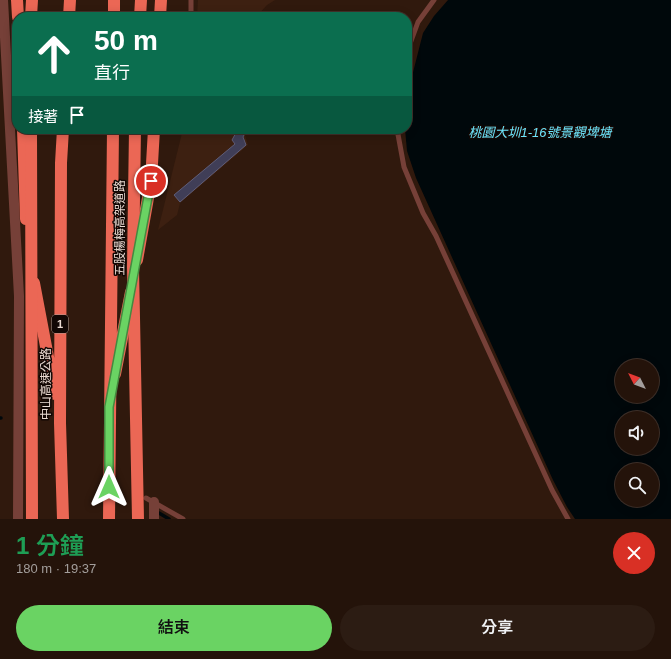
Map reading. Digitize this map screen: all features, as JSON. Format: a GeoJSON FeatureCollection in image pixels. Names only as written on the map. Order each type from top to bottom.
{"type":"FeatureCollection","features":[{"type":"Feature","properties":{"kind":"highway"},"geometry":{"type":"LineString","coordinates":[[17,0],[18,12]]}},
{"type":"Feature","properties":{"kind":"highway"},"geometry":{"type":"LineString","coordinates":[[31,12],[32,0]]}},
{"type":"Feature","properties":{"kind":"highway"},"geometry":{"type":"LineString","coordinates":[[69,12],[70,0]]}},
{"type":"Feature","properties":{"kind":"highway"},"geometry":{"type":"LineString","coordinates":[[114,0],[114,12]]}},
{"type":"Feature","properties":{"kind":"highway"},"geometry":{"type":"LineString","coordinates":[[140,12],[141,0]]}},
{"type":"Feature","properties":{"kind":"highway"},"geometry":{"type":"LineString","coordinates":[[160,12],[161,0]]}},
{"type":"Feature","properties":{"kind":"highway"},"geometry":{"type":"LineString","coordinates":[[23,134],[26,235],[60,423]]}},
{"type":"Feature","properties":{"kind":"highway"},"geometry":{"type":"LineString","coordinates":[[31,134],[32,519]]}},
{"type":"Feature","properties":{"kind":"highway","name":"中山高速公路"},"geometry":{"type":"LineString","coordinates":[[63,134],[61,171],[60,423],[63,519]]}},
{"type":"Feature","properties":{"kind":"highway"},"geometry":{"type":"LineString","coordinates":[[109,519],[112,134]]}},
{"type":"Feature","properties":{"kind":"highway","name":"五股楊梅高架道路"},"geometry":{"type":"LineString","coordinates":[[135,134],[133,267],[138,519]]}},
{"type":"Feature","properties":{"kind":"highway"},"geometry":{"type":"LineString","coordinates":[[109,407],[151,181],[154,134]]}},
{"type":"Feature","properties":{"kind":"street"},"geometry":{"type":"LineString","coordinates":[[3,0],[19,296],[18,519]]}},
{"type":"Feature","properties":{"kind":"street"},"geometry":{"type":"LineString","coordinates":[[150,500],[154,519]]}},
{"type":"Feature","properties":{"kind":"lane"},"geometry":{"type":"LineString","coordinates":[[190,12],[191,0]]}},
{"type":"Feature","properties":{"kind":"lane"},"geometry":{"type":"LineString","coordinates":[[412,38],[418,22],[434,0]]}},
{"type":"Feature","properties":{"kind":"lane"},"geometry":{"type":"LineString","coordinates":[[398,134],[404,167],[423,214],[436,236],[552,490],[568,519]]}},
{"type":"Feature","properties":{"kind":"lane"},"geometry":{"type":"LineString","coordinates":[[150,500],[183,519]]}},
{"type":"Feature","properties":{"kind":"shaded area"},"geometry":{"type":"Polygon","coordinates":[[[198,0],[275,0],[267,5],[261,12],[197,12],[198,0]]]}},
{"type":"Feature","properties":{"kind":"shaded area"},"geometry":{"type":"Polygon","coordinates":[[[182,134],[246,134],[248,145],[180,203],[177,215],[158,230],[182,134]]]}},
{"type":"Feature","properties":{"kind":"water","name":"桃園大圳1-16號景觀埤塘"},"geometry":{"type":"Polygon","coordinates":[[[448,0],[671,0],[671,519],[575,519],[567,507],[553,480],[416,178],[407,151],[405,134],[412,134],[412,76],[423,33],[434,16],[448,0]]]}},
{"type":"Feature","properties":{"kind":"building"},"geometry":{"type":"Polygon","coordinates":[[[235,134],[244,134],[243,137],[246,145],[180,202],[174,195],[235,144],[232,140],[235,134]]]}},
{"type":"Feature","properties":{"kind":"waterway"},"geometry":{"type":"LineString","coordinates":[[159,513],[169,519]]}},
{"type":"Feature","properties":{"kind":"route"},"geometry":{"type":"LineString","coordinates":[[109,487],[109,407],[151,181]]}}]}
